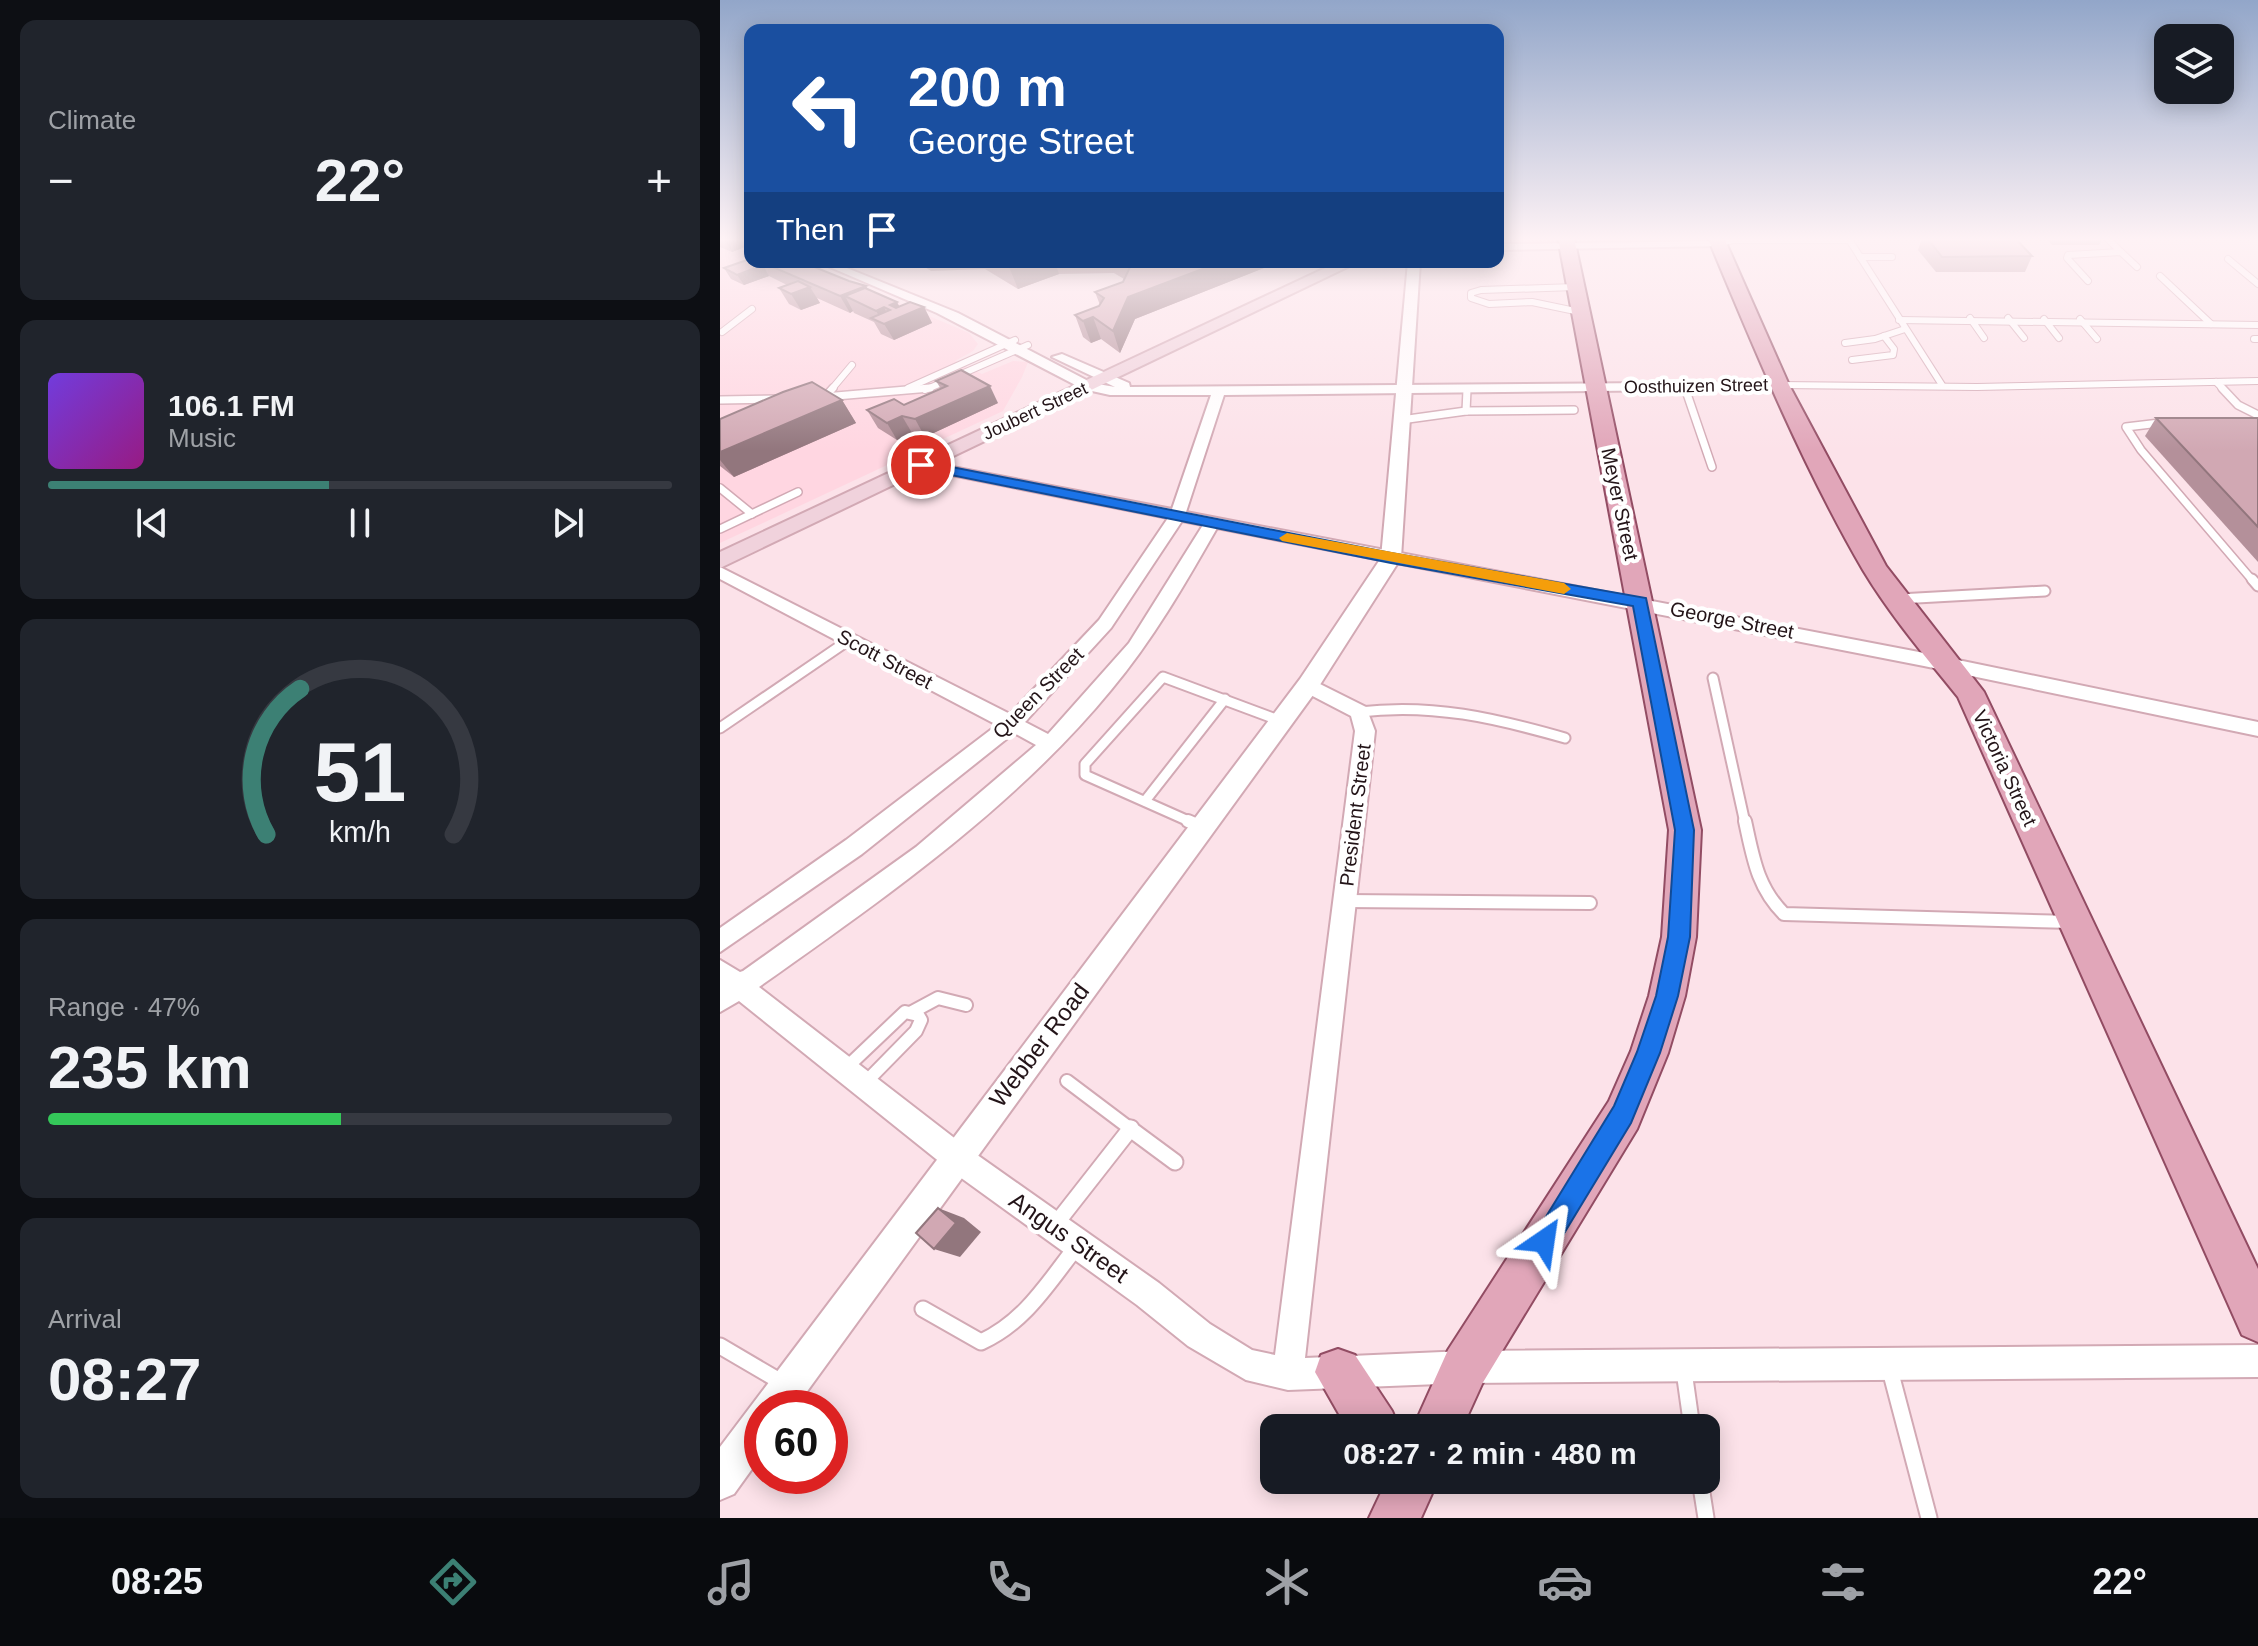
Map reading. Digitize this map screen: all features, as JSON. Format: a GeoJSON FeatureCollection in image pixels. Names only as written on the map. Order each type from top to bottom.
{"type":"FeatureCollection","features":[{"type":"Feature","properties":{"kind":"main road","name":"Joubert Street"},"geometry":{"type":"LineString","coordinates":[[720,561],[1251,309]]}},
{"type":"Feature","properties":{"kind":"main road","name":"Meyer Street"},"geometry":{"type":"LineString","coordinates":[[1443,1414],[1465,1367],[1623,1115],[1649,1053],[1667,996],[1679,937],[1685,830],[1579,309]]}},
{"type":"Feature","properties":{"kind":"main road","name":"Victoria Street"},"geometry":{"type":"LineString","coordinates":[[1747,309],[1779,385],[1875,569],[1970,692],[2258,1319]]}},
{"type":"Feature","properties":{"kind":"main road"},"geometry":{"type":"LineString","coordinates":[[1338,1372],[1366,1414]]}},
{"type":"Feature","properties":{"kind":"main road"},"geometry":{"type":"LineString","coordinates":[[1389,1494],[1393,1518]]}},
{"type":"Feature","properties":{"kind":"main road"},"geometry":{"type":"LineString","coordinates":[[1393,1518],[1406,1494]]}},
{"type":"Feature","properties":{"kind":"street"},"geometry":{"type":"LineString","coordinates":[[933,309],[1016,345]]}},
{"type":"Feature","properties":{"kind":"street"},"geometry":{"type":"LineString","coordinates":[[1359,712],[1308,685],[1391,558],[1410,309]]}},
{"type":"Feature","properties":{"kind":"street","name":"Oosthuizen Street"},"geometry":{"type":"LineString","coordinates":[[1016,345],[1088,386],[1134,392],[1779,385]]}},
{"type":"Feature","properties":{"kind":"street","name":"Oosthuizen Street"},"geometry":{"type":"LineString","coordinates":[[1016,345],[1107,377],[1134,392]]}},
{"type":"Feature","properties":{"kind":"street","name":"Queen Street"},"geometry":{"type":"LineString","coordinates":[[720,941],[854,847],[1011,725],[1105,624],[1177,516],[1218,393]]}},
{"type":"Feature","properties":{"kind":"street","name":"George Street"},"geometry":{"type":"LineString","coordinates":[[921,465],[1391,558],[1640,602],[2258,729]]}},
{"type":"Feature","properties":{"kind":"street","name":"Queen Street"},"geometry":{"type":"LineString","coordinates":[[727,986],[976,813],[1051,744],[1135,648],[1181,579],[1212,523]]}},
{"type":"Feature","properties":{"kind":"street","name":"Scott Street"},"geometry":{"type":"LineString","coordinates":[[720,572],[1051,744]]}},
{"type":"Feature","properties":{"kind":"street","name":"Webber Road"},"geometry":{"type":"LineString","coordinates":[[785,1390],[1308,685]]}},
{"type":"Feature","properties":{"kind":"street","name":"President Street"},"geometry":{"type":"LineString","coordinates":[[1288,1374],[1365,731],[1359,712]]}},
{"type":"Feature","properties":{"kind":"street","name":"Angus Street"},"geometry":{"type":"LineString","coordinates":[[727,986],[854,1076],[956,1157],[1199,1335],[1246,1364],[1288,1374],[1465,1367],[2258,1361]]}},
{"type":"Feature","properties":{"kind":"street"},"geometry":{"type":"LineString","coordinates":[[720,1480],[744,1447]]}},
{"type":"Feature","properties":{"kind":"lane"},"geometry":{"type":"LineString","coordinates":[[722,332],[752,309]]}},
{"type":"Feature","properties":{"kind":"lane"},"geometry":{"type":"LineString","coordinates":[[1565,309],[1580,312]]}},
{"type":"Feature","properties":{"kind":"lane"},"geometry":{"type":"LineString","coordinates":[[1892,309],[1942,385]]}},
{"type":"Feature","properties":{"kind":"lane"},"geometry":{"type":"LineString","coordinates":[[2195,309],[2211,324]]}},
{"type":"Feature","properties":{"kind":"lane"},"geometry":{"type":"LineString","coordinates":[[1933,318],[1940,329]]}},
{"type":"Feature","properties":{"kind":"lane"},"geometry":{"type":"LineString","coordinates":[[1970,318],[1984,338]]}},
{"type":"Feature","properties":{"kind":"lane"},"geometry":{"type":"LineString","coordinates":[[2008,319],[2024,338]]}},
{"type":"Feature","properties":{"kind":"lane"},"geometry":{"type":"LineString","coordinates":[[2044,319],[2059,338]]}},
{"type":"Feature","properties":{"kind":"lane"},"geometry":{"type":"LineString","coordinates":[[1899,320],[2123,320],[2258,325]]}},
{"type":"Feature","properties":{"kind":"lane"},"geometry":{"type":"LineString","coordinates":[[2081,320],[2097,339]]}},
{"type":"Feature","properties":{"kind":"lane"},"geometry":{"type":"LineString","coordinates":[[1845,343],[1905,329]]}},
{"type":"Feature","properties":{"kind":"lane"},"geometry":{"type":"LineString","coordinates":[[1852,360],[1893,355],[1894,349],[1884,336]]}},
{"type":"Feature","properties":{"kind":"lane"},"geometry":{"type":"LineString","coordinates":[[813,397],[895,394],[935,387],[1016,345]]}},
{"type":"Feature","properties":{"kind":"lane"},"geometry":{"type":"LineString","coordinates":[[895,394],[1016,345]]}},
{"type":"Feature","properties":{"kind":"lane"},"geometry":{"type":"LineString","coordinates":[[825,397],[852,365]]}},
{"type":"Feature","properties":{"kind":"lane","name":"Oosthuizen Street"},"geometry":{"type":"LineString","coordinates":[[1779,385],[2258,381]]}},
{"type":"Feature","properties":{"kind":"lane"},"geometry":{"type":"LineString","coordinates":[[2216,382],[2238,405],[2258,418]]}},
{"type":"Feature","properties":{"kind":"lane"},"geometry":{"type":"LineString","coordinates":[[1684,386],[1712,467]]}},
{"type":"Feature","properties":{"kind":"lane"},"geometry":{"type":"LineString","coordinates":[[1466,411],[1467,390]]}},
{"type":"Feature","properties":{"kind":"lane"},"geometry":{"type":"LineString","coordinates":[[720,400],[789,398]]}},
{"type":"Feature","properties":{"kind":"lane"},"geometry":{"type":"LineString","coordinates":[[1401,420],[1466,411],[1574,410]]}},
{"type":"Feature","properties":{"kind":"lane"},"geometry":{"type":"LineString","coordinates":[[2244,421],[2258,418]]}},
{"type":"Feature","properties":{"kind":"lane"},"geometry":{"type":"LineString","coordinates":[[2174,422],[2129,424],[2126,427],[2141,450],[2258,586]]}},
{"type":"Feature","properties":{"kind":"lane"},"geometry":{"type":"LineString","coordinates":[[720,488],[752,514]]}},
{"type":"Feature","properties":{"kind":"lane"},"geometry":{"type":"LineString","coordinates":[[720,529],[798,492]]}},
{"type":"Feature","properties":{"kind":"lane"},"geometry":{"type":"LineString","coordinates":[[1897,599],[2045,591]]}},
{"type":"Feature","properties":{"kind":"lane"},"geometry":{"type":"LineString","coordinates":[[720,728],[849,640]]}},
{"type":"Feature","properties":{"kind":"lane"},"geometry":{"type":"LineString","coordinates":[[1202,827],[1085,775],[1085,764],[1163,677],[1281,721]]}},
{"type":"Feature","properties":{"kind":"lane"},"geometry":{"type":"LineString","coordinates":[[1713,678],[1753,859],[1767,897],[1784,914],[2078,922]]}},
{"type":"Feature","properties":{"kind":"lane"},"geometry":{"type":"LineString","coordinates":[[1145,801],[1225,699]]}},
{"type":"Feature","properties":{"kind":"lane"},"geometry":{"type":"LineString","coordinates":[[1359,712],[1397,705],[1466,710],[1565,738]]}},
{"type":"Feature","properties":{"kind":"lane"},"geometry":{"type":"LineString","coordinates":[[1345,901],[1590,903]]}},
{"type":"Feature","properties":{"kind":"lane"},"geometry":{"type":"LineString","coordinates":[[854,1076],[895,1019],[936,997],[951,997],[966,1005]]}},
{"type":"Feature","properties":{"kind":"lane"},"geometry":{"type":"LineString","coordinates":[[854,1076],[916,1031],[921,1020],[912,1012]]}},
{"type":"Feature","properties":{"kind":"lane"},"geometry":{"type":"LineString","coordinates":[[1067,1081],[1175,1162]]}},
{"type":"Feature","properties":{"kind":"lane"},"geometry":{"type":"LineString","coordinates":[[1054,1226],[1131,1128]]}},
{"type":"Feature","properties":{"kind":"lane"},"geometry":{"type":"LineString","coordinates":[[923,1309],[981,1342],[1001,1335],[1021,1317],[1078,1244]]}},
{"type":"Feature","properties":{"kind":"lane"},"geometry":{"type":"LineString","coordinates":[[720,1346],[772,1390]]}},
{"type":"Feature","properties":{"kind":"lane"},"geometry":{"type":"LineString","coordinates":[[1889,1364],[1929,1518]]}},
{"type":"Feature","properties":{"kind":"lane"},"geometry":{"type":"LineString","coordinates":[[1683,1365],[1690,1414]]}},
{"type":"Feature","properties":{"kind":"lane"},"geometry":{"type":"LineString","coordinates":[[1702,1494],[1706,1518]]}},
{"type":"Feature","properties":{"kind":"shaded area"},"geometry":{"type":"Polygon","coordinates":[[[720,309],[913,309],[969,333],[978,344],[973,351],[955,361],[982,374],[1013,361],[1028,362],[1003,411],[720,543],[720,309]]]}},
{"type":"Feature","properties":{"kind":"building"},"geometry":{"type":"Polygon","coordinates":[[[888,309],[920,309],[884,324],[871,318],[890,310],[888,309]]]}},
{"type":"Feature","properties":{"kind":"building"},"geometry":{"type":"Polygon","coordinates":[[[1091,309],[1123,309],[1113,331],[1093,317],[1083,321],[1075,315],[1091,309]]]}},
{"type":"Feature","properties":{"kind":"building"},"geometry":{"type":"Polygon","coordinates":[[[961,370],[990,386],[915,419],[902,416],[887,423],[867,410],[894,399],[904,405],[947,386],[936,381],[961,370]]]}},
{"type":"Feature","properties":{"kind":"building"},"geometry":{"type":"Polygon","coordinates":[[[812,382],[842,400],[720,452],[720,419],[812,382]]]}},
{"type":"Feature","properties":{"kind":"building"},"geometry":{"type":"Polygon","coordinates":[[[2156,418],[2258,418],[2258,527],[2156,418]]]}},
{"type":"Feature","properties":{"kind":"building"},"geometry":{"type":"Polygon","coordinates":[[[938,1208],[956,1223],[934,1249],[916,1233],[938,1208]]]}},
{"type":"Feature","properties":{"kind":"slow traffic"},"geometry":{"type":"LineString","coordinates":[[1287,538],[1564,589]]}},
{"type":"Feature","properties":{"kind":"route"},"geometry":{"type":"LineString","coordinates":[[921,465],[1391,558],[1640,602],[1685,830],[1679,937],[1667,996],[1649,1053],[1623,1115],[1544,1241]]}}]}
